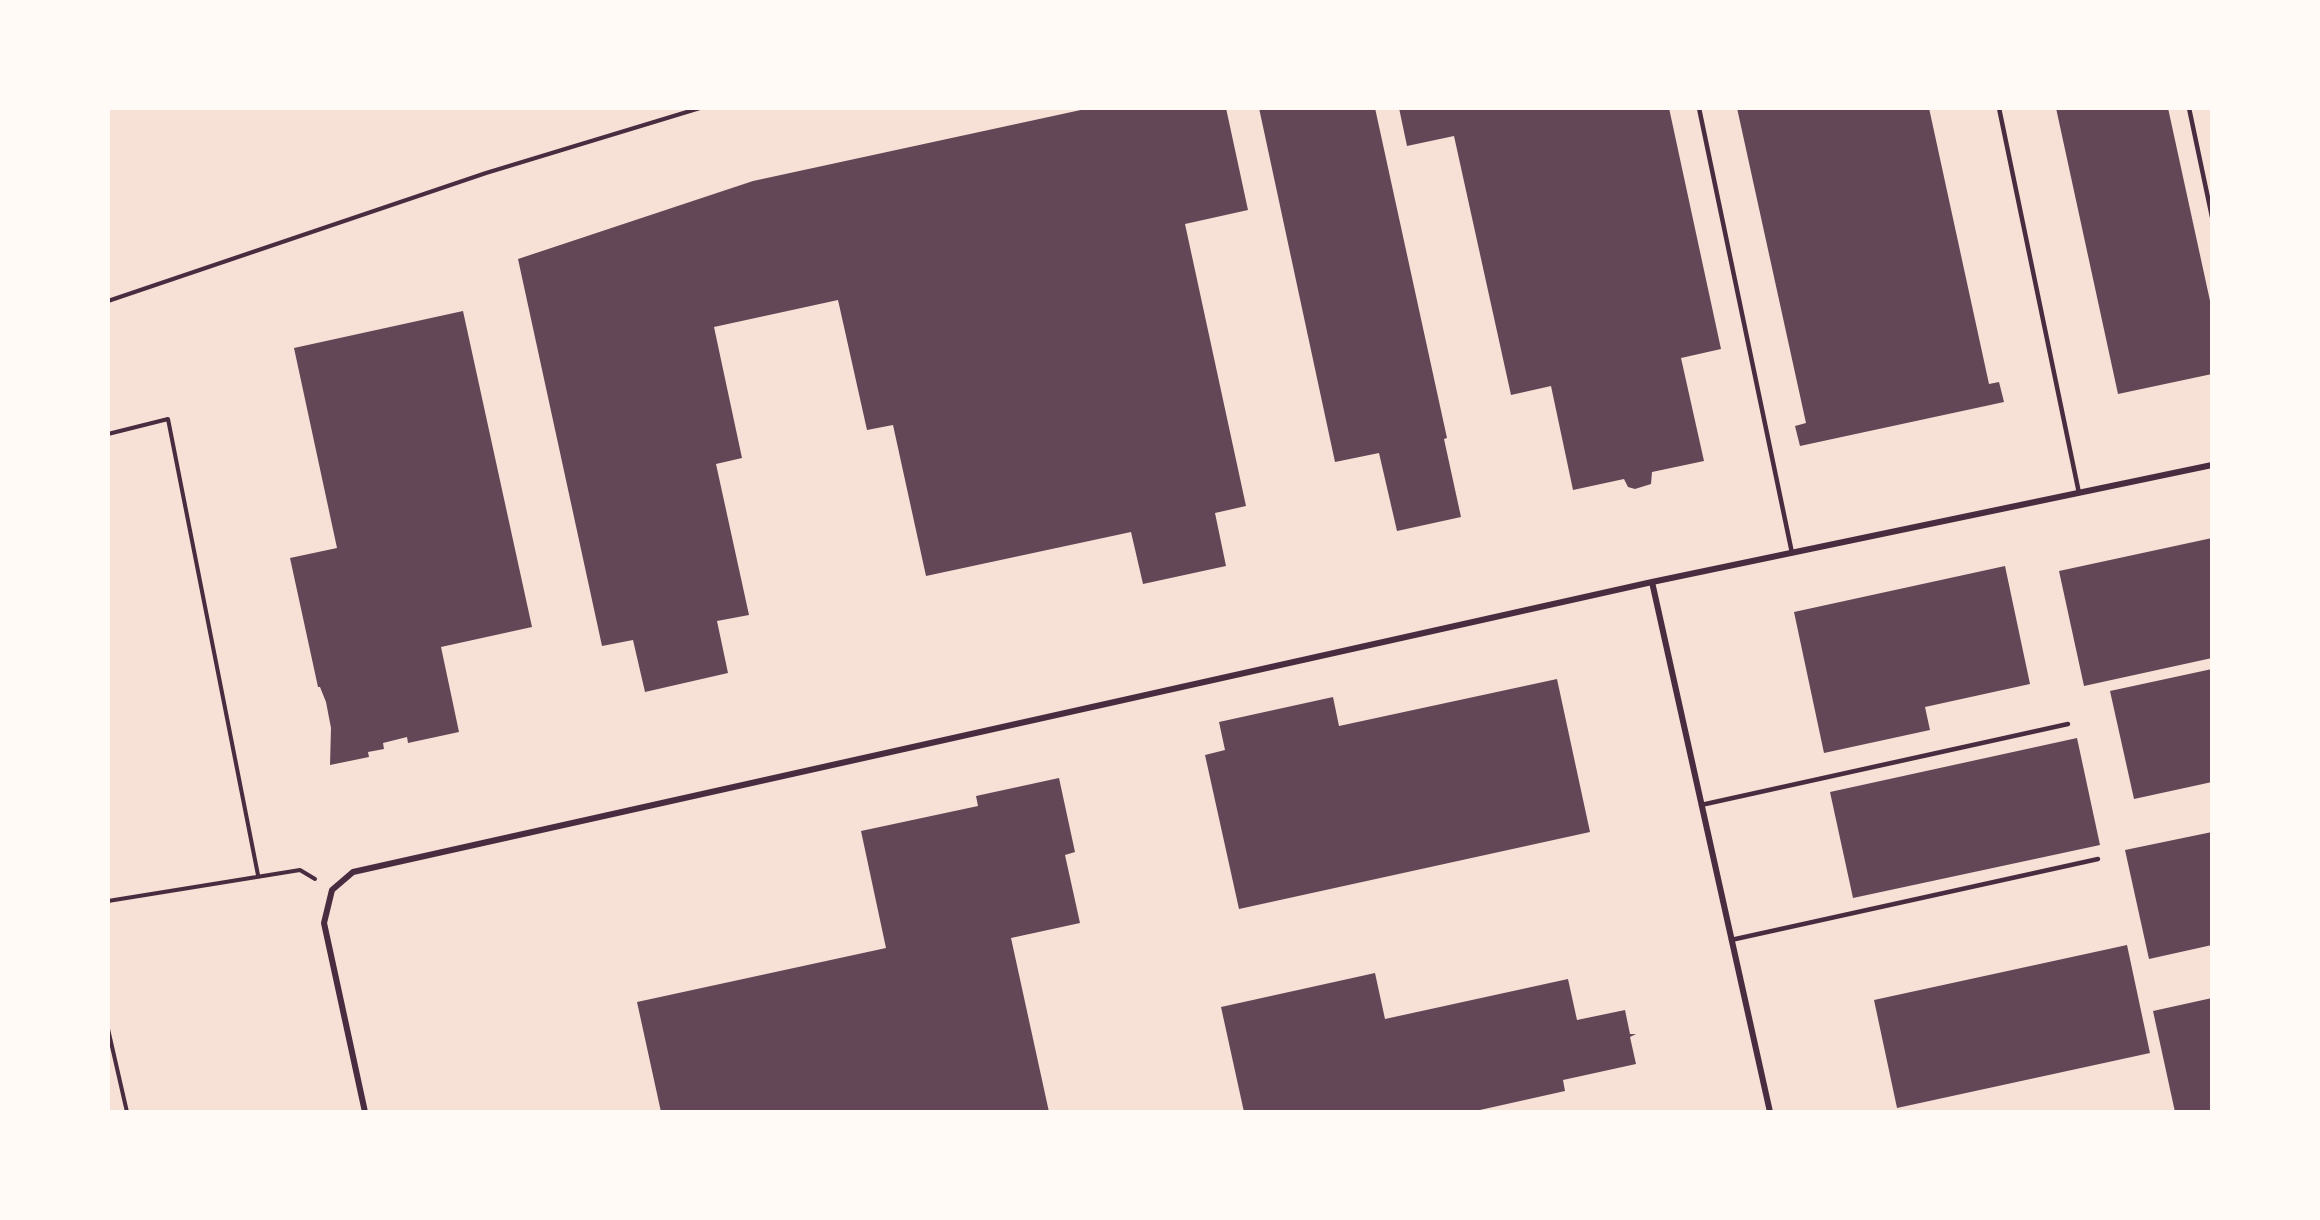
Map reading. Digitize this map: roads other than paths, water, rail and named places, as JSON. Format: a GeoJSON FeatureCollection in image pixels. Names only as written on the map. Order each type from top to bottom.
{"type":"FeatureCollection","features":[{"type":"Feature","properties":{"kind":"street"},"geometry":{"type":"LineString","coordinates":[[365,1112],[324,923],[332,890],[353,872],[1652,582],[2212,465]]}},
{"type":"Feature","properties":{"kind":"street"},"geometry":{"type":"LineString","coordinates":[[1652,582],[1770,1112]]}},
{"type":"Feature","properties":{"kind":"lane"},"geometry":{"type":"LineString","coordinates":[[1699,108],[1792,553]]}},
{"type":"Feature","properties":{"kind":"lane"},"geometry":{"type":"LineString","coordinates":[[1999,108],[2079,493]]}},
{"type":"Feature","properties":{"kind":"lane"},"geometry":{"type":"LineString","coordinates":[[2189,108],[2212,217]]}},
{"type":"Feature","properties":{"kind":"lane"},"geometry":{"type":"LineString","coordinates":[[1701,805],[2068,724]]}},
{"type":"Feature","properties":{"kind":"lane"},"geometry":{"type":"LineString","coordinates":[[1731,940],[2098,859]]}}]}
